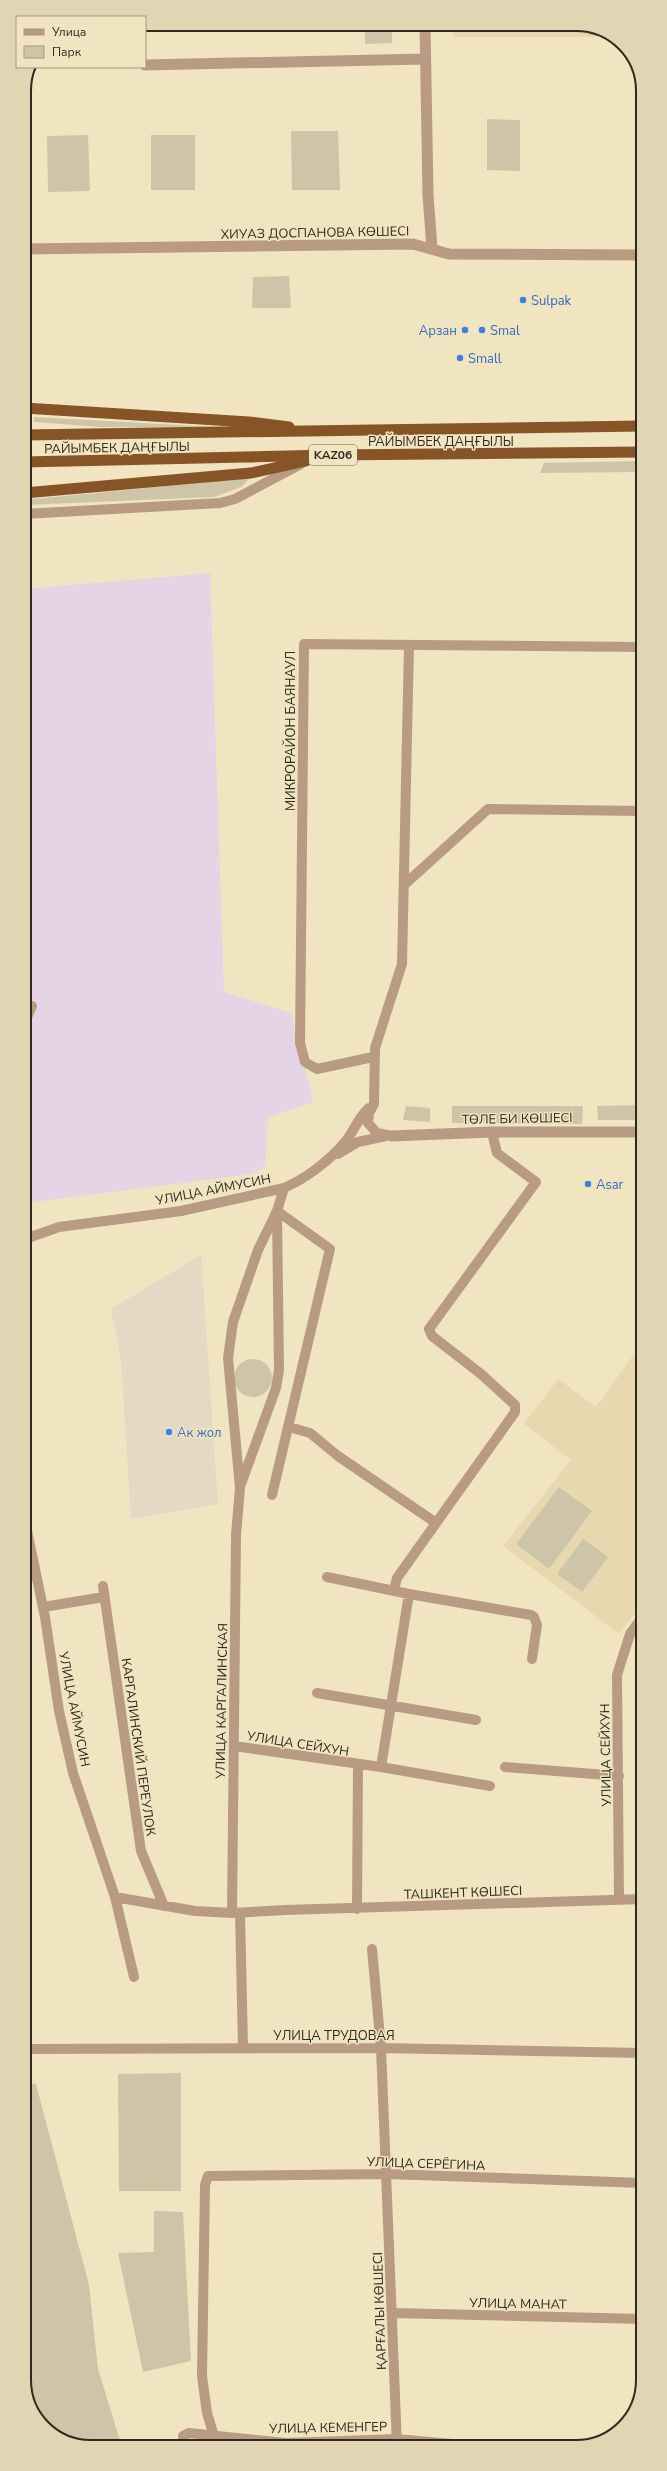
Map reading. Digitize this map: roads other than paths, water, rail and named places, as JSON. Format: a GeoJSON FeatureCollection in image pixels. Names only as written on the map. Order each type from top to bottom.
{"type":"FeatureCollection","features":[{"type":"Feature","properties":{"kind":"highway"},"geometry":{"type":"LineString","coordinates":[[31,408],[249,422],[334,432]]}},
{"type":"Feature","properties":{"kind":"highway","name":"РАЙЫМБЕК ДАҢҒЫЛЫ"},"geometry":{"type":"LineString","coordinates":[[31,435],[334,432],[636,426]]}},
{"type":"Feature","properties":{"kind":"highway","name":"РАЙЫМБЕК ДАҢҒЫЛЫ"},"geometry":{"type":"LineString","coordinates":[[31,462],[636,452]]}},
{"type":"Feature","properties":{"kind":"highway"},"geometry":{"type":"LineString","coordinates":[[31,492],[251,473],[332,456]]}},
{"type":"Feature","properties":{"kind":"street"},"geometry":{"type":"LineString","coordinates":[[425,31],[428,195],[432,248]]}},
{"type":"Feature","properties":{"kind":"street"},"geometry":{"type":"LineString","coordinates":[[146,65],[425,59]]}},
{"type":"Feature","properties":{"kind":"street","name":"ХИУАЗ ДОСПАНОВА КӨШЕСІ"},"geometry":{"type":"LineString","coordinates":[[31,249],[413,244],[450,254],[636,254]]}},
{"type":"Feature","properties":{"kind":"street"},"geometry":{"type":"LineString","coordinates":[[31,514],[220,503],[235,499],[307,461]]}},
{"type":"Feature","properties":{"kind":"street","name":"МИКРОРАЙОН БАЯНАУЛ"},"geometry":{"type":"LineString","coordinates":[[373,1057],[317,1069],[306,1062],[300,1043],[304,644],[636,647]]}},
{"type":"Feature","properties":{"kind":"street"},"geometry":{"type":"LineString","coordinates":[[392,1136],[377,1133],[368,1123],[369,1113],[374,1104],[373,1057],[402,964],[409,645]]}},
{"type":"Feature","properties":{"kind":"street"},"geometry":{"type":"LineString","coordinates":[[404,886],[488,809],[636,811]]}},
{"type":"Feature","properties":{"kind":"street","name":"УЛИЦА АЙМУСИН"},"geometry":{"type":"LineString","coordinates":[[31,1237],[59,1227],[181,1211],[284,1188],[295,1183],[324,1162],[346,1141],[366,1110],[374,1104]]}},
{"type":"Feature","properties":{"kind":"street"},"geometry":{"type":"LineString","coordinates":[[394,1590],[397,1578],[515,1412],[515,1405],[481,1374],[432,1336],[430,1329],[536,1182],[497,1153],[492,1132]]}},
{"type":"Feature","properties":{"kind":"street","name":"ТӨЛЕ БИ КӨШЕСІ"},"geometry":{"type":"LineString","coordinates":[[392,1136],[492,1132],[636,1132]]}},
{"type":"Feature","properties":{"kind":"street"},"geometry":{"type":"LineString","coordinates":[[324,1162],[358,1142],[392,1136]]}},
{"type":"Feature","properties":{"kind":"street"},"geometry":{"type":"LineString","coordinates":[[240,1488],[228,1358],[233,1322],[258,1250],[277,1211],[284,1188]]}},
{"type":"Feature","properties":{"kind":"street"},"geometry":{"type":"LineString","coordinates":[[272,1495],[330,1249],[277,1211]]}},
{"type":"Feature","properties":{"kind":"street"},"geometry":{"type":"LineString","coordinates":[[240,1488],[276,1388],[279,1370],[277,1211]]}},
{"type":"Feature","properties":{"kind":"street"},"geometry":{"type":"LineString","coordinates":[[289,1427],[310,1433],[338,1456],[436,1523]]}},
{"type":"Feature","properties":{"kind":"street","name":"УЛИЦА КАРГАЛИНСКАЯ"},"geometry":{"type":"LineString","coordinates":[[240,1488],[236,1535],[234,1746],[236,1913],[243,2047]]}},
{"type":"Feature","properties":{"kind":"street","name":"УЛИЦА АЙМУСИН"},"geometry":{"type":"LineString","coordinates":[[31,1550],[43,1607],[59,1711],[73,1773],[115,1897],[134,1977]]}},
{"type":"Feature","properties":{"kind":"street"},"geometry":{"type":"LineString","coordinates":[[327,1577],[409,1594],[531,1615],[534,1617],[537,1625],[532,1659]]}},
{"type":"Feature","properties":{"kind":"street","name":"КАРГАЛИНСКИЙ ПЕРЕУЛОК"},"geometry":{"type":"LineString","coordinates":[[43,1607],[104,1592],[141,1851],[164,1906]]}},
{"type":"Feature","properties":{"kind":"street"},"geometry":{"type":"LineString","coordinates":[[381,1767],[409,1594]]}},
{"type":"Feature","properties":{"kind":"street","name":"УЛИЦА СЕЙХУН"},"geometry":{"type":"LineString","coordinates":[[619,1899],[617,1675],[630,1634],[636,1626]]}},
{"type":"Feature","properties":{"kind":"street"},"geometry":{"type":"LineString","coordinates":[[317,1693],[392,1704],[476,1720]]}},
{"type":"Feature","properties":{"kind":"street","name":"УЛИЦА СЕЙХУН"},"geometry":{"type":"LineString","coordinates":[[234,1746],[358,1765],[381,1767],[490,1786]]}},
{"type":"Feature","properties":{"kind":"street","name":"УЛИЦА СЕЙХУН"},"geometry":{"type":"LineString","coordinates":[[357,1909],[358,1765]]}},
{"type":"Feature","properties":{"kind":"street"},"geometry":{"type":"LineString","coordinates":[[506,1767],[619,1776]]}},
{"type":"Feature","properties":{"kind":"street","name":"ТАШКЕНТ КӨШЕСІ"},"geometry":{"type":"LineString","coordinates":[[115,1897],[164,1906],[236,1913],[285,1910],[357,1909],[636,1899]]}},
{"type":"Feature","properties":{"kind":"street"},"geometry":{"type":"LineString","coordinates":[[372,1949],[381,2048],[387,2174]]}},
{"type":"Feature","properties":{"kind":"street","name":"УЛИЦА ТРУДОВАЯ"},"geometry":{"type":"LineString","coordinates":[[31,2049],[243,2047],[381,2048],[636,2054]]}},
{"type":"Feature","properties":{"kind":"street","name":"УЛИЦА СЕРЁГИНА"},"geometry":{"type":"LineString","coordinates":[[214,2436],[207,2413],[202,2376],[205,2185],[208,2176],[387,2174],[636,2183]]}},
{"type":"Feature","properties":{"kind":"street","name":"ҚАРҒАЛЫ КӨШЕСІ"},"geometry":{"type":"LineString","coordinates":[[387,2174],[397,2440]]}},
{"type":"Feature","properties":{"kind":"street","name":"УЛИЦА МАНАТ"},"geometry":{"type":"LineString","coordinates":[[392,2314],[636,2319]]}},
{"type":"Feature","properties":{"kind":"street","name":"УЛИЦА КЕМЕНГЕР"},"geometry":{"type":"LineString","coordinates":[[183,2440],[183,2436],[189,2433],[255,2440]]}},
{"type":"Feature","properties":{"kind":"place","name":"Sulpak"},"geometry":{"type":"Point","coordinates":[523,300]}},
{"type":"Feature","properties":{"kind":"place","name":"Арзан"},"geometry":{"type":"Point","coordinates":[465,330]}},
{"type":"Feature","properties":{"kind":"place","name":"Smal"},"geometry":{"type":"Point","coordinates":[482,330]}},
{"type":"Feature","properties":{"kind":"place","name":"Small"},"geometry":{"type":"Point","coordinates":[460,358]}},
{"type":"Feature","properties":{"kind":"place","name":"Asar"},"geometry":{"type":"Point","coordinates":[588,1184]}},
{"type":"Feature","properties":{"kind":"place","name":"Ак жол"},"geometry":{"type":"Point","coordinates":[169,1432]}}]}
